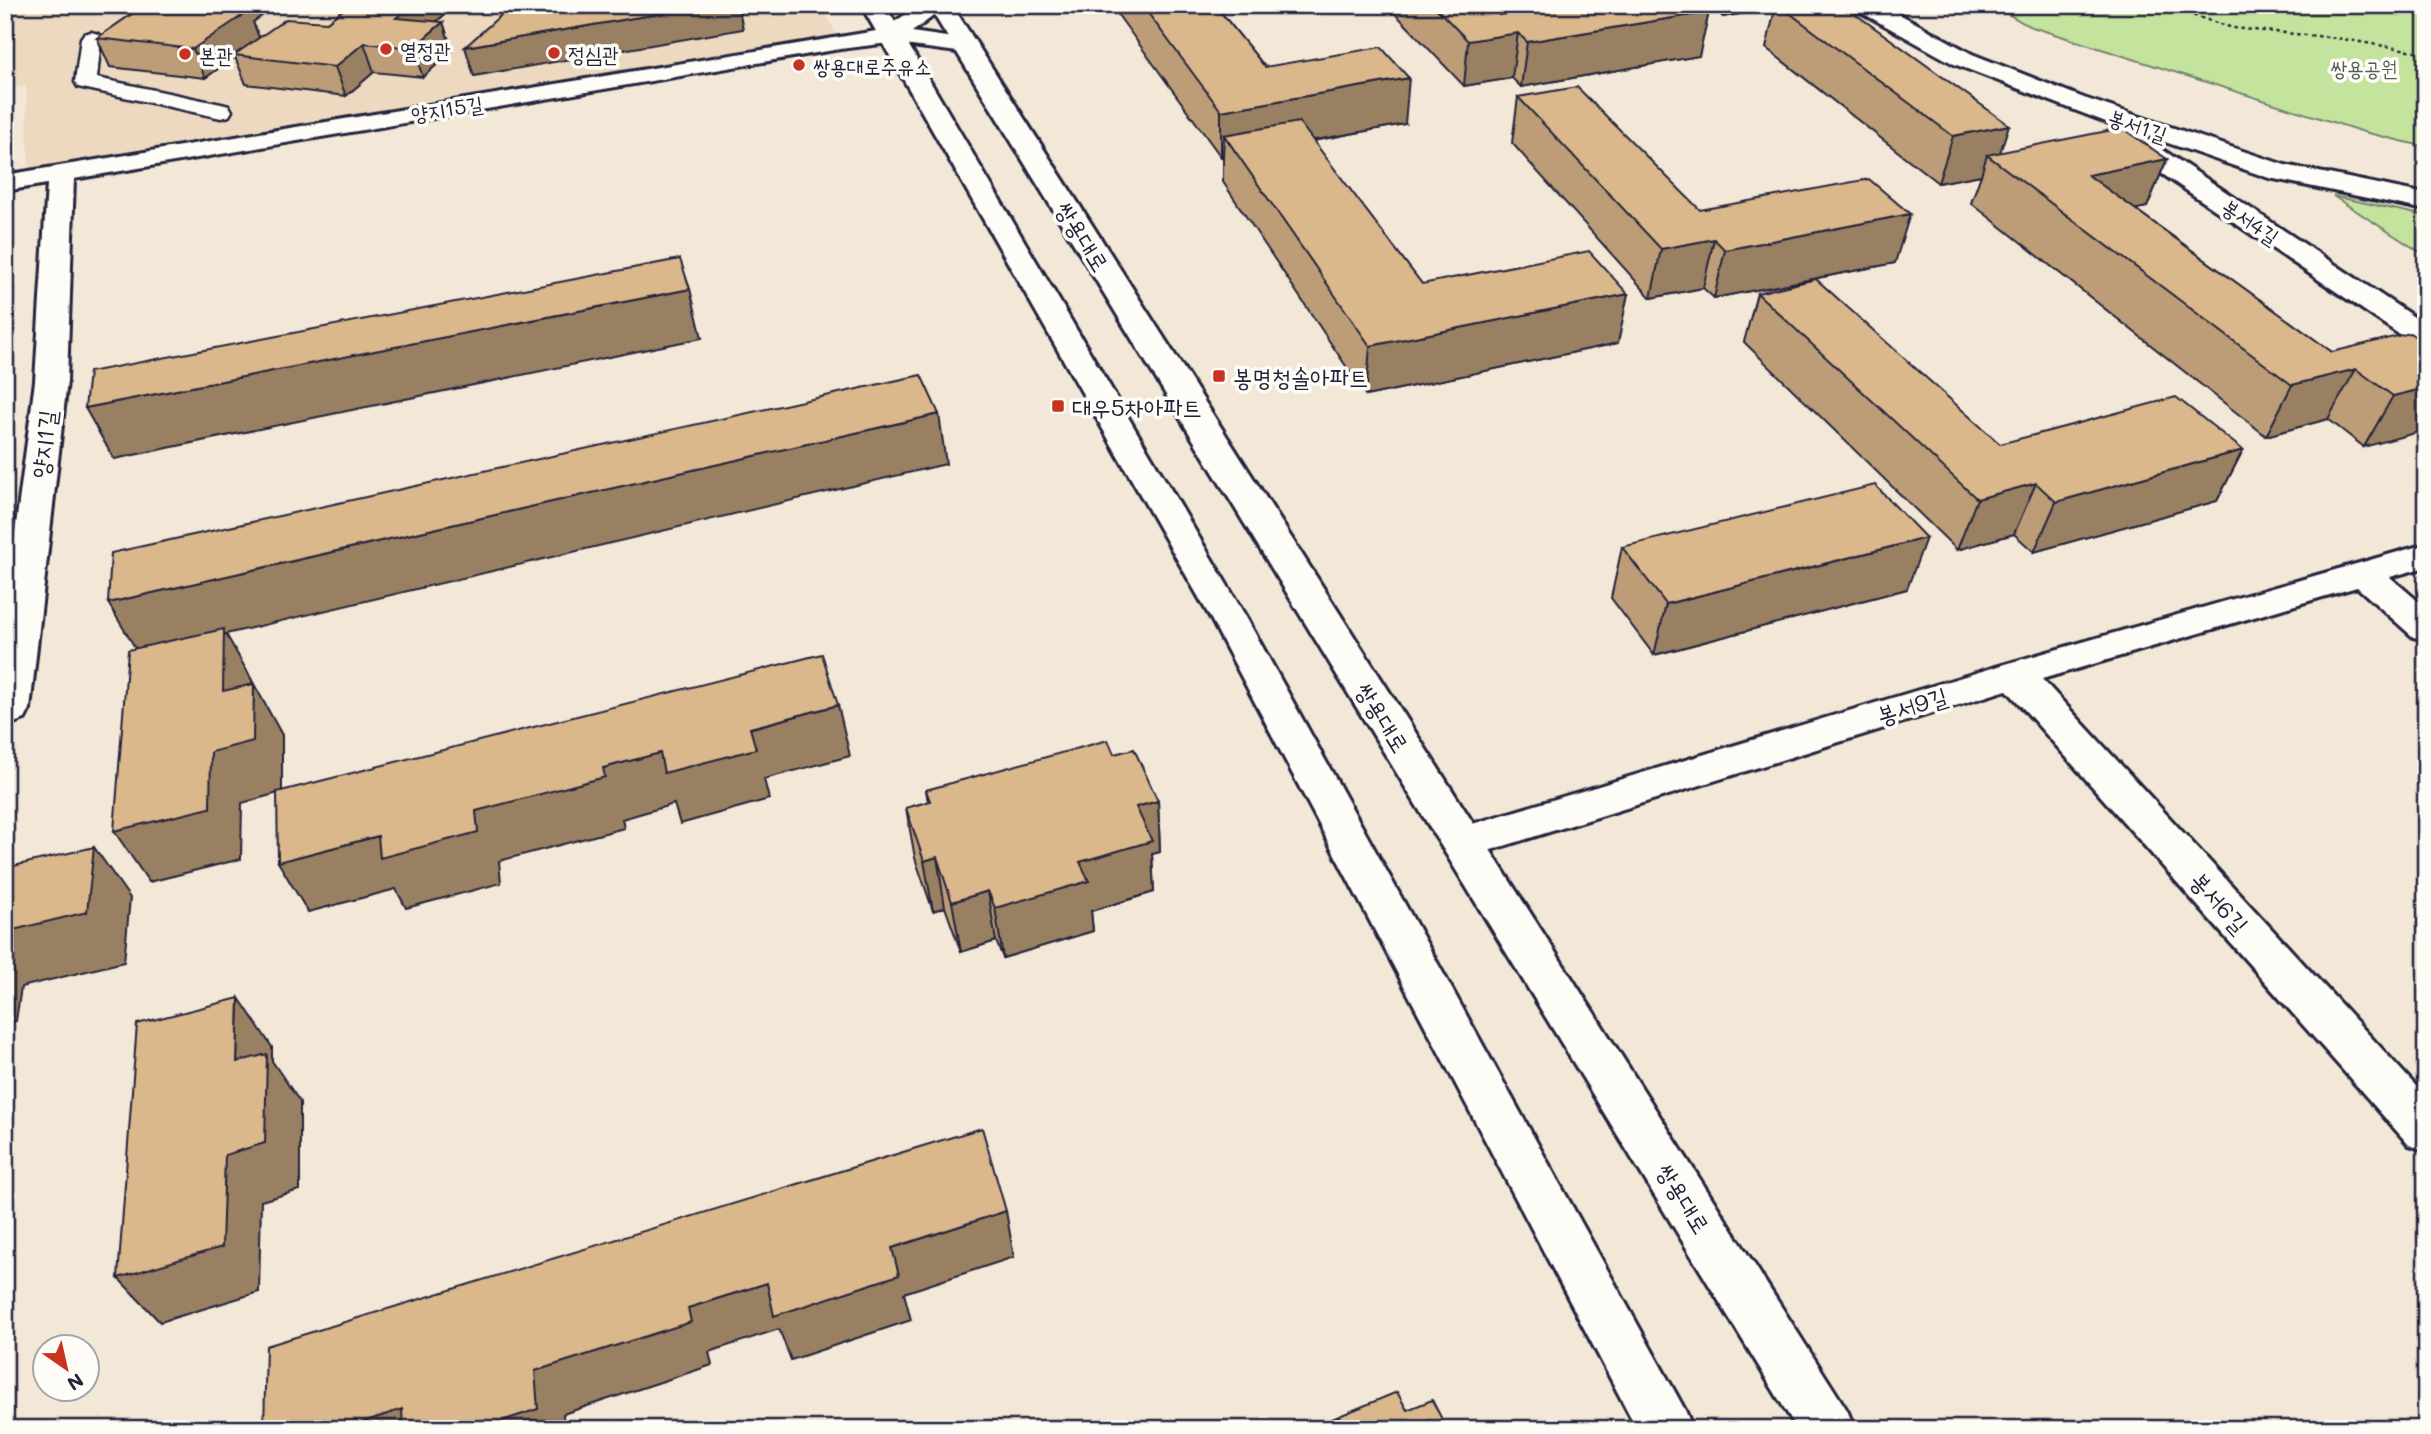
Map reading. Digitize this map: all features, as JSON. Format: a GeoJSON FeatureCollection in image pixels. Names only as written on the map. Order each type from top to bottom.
{"type":"FeatureCollection","features":[{"type":"Feature","properties":{"kind":"street"},"geometry":{"type":"LineString","coordinates":[[881,21],[938,5]]}},
{"type":"Feature","properties":{"kind":"street","name":"쌍용대로"},"geometry":{"type":"LineString","coordinates":[[938,5],[1828,1429]]}},
{"type":"Feature","properties":{"kind":"street","name":"봉서1길"},"geometry":{"type":"LineString","coordinates":[[1865,5],[1963,58],[2075,103],[2279,172],[2426,202]]}},
{"type":"Feature","properties":{"kind":"street"},"geometry":{"type":"LineString","coordinates":[[881,21],[965,46]]}},
{"type":"Feature","properties":{"kind":"street"},"geometry":{"type":"LineString","coordinates":[[881,21],[1228,617],[1666,1429]]}},
{"type":"Feature","properties":{"kind":"street","name":"양지15길"},"geometry":{"type":"LineString","coordinates":[[5,183],[881,21]]}},
{"type":"Feature","properties":{"kind":"street","name":"봉서4길"},"geometry":{"type":"LineString","coordinates":[[2075,103],[2426,339]]}},
{"type":"Feature","properties":{"kind":"street","name":"양지1길"},"geometry":{"type":"LineString","coordinates":[[5,712],[11,709],[51,381],[61,172]]}},
{"type":"Feature","properties":{"kind":"street","name":"봉서9길"},"geometry":{"type":"LineString","coordinates":[[1462,843],[2015,674],[2426,555]]}},
{"type":"Feature","properties":{"kind":"street"},"geometry":{"type":"LineString","coordinates":[[2364,574],[2426,628]]}},
{"type":"Feature","properties":{"kind":"street","name":"봉서6길"},"geometry":{"type":"LineString","coordinates":[[2015,674],[2426,1130]]}},
{"type":"Feature","properties":{"kind":"lane"},"geometry":{"type":"LineString","coordinates":[[91,38],[86,82],[221,111]]}},
{"type":"Feature","properties":{"kind":"path"},"geometry":{"type":"LineString","coordinates":[[2160,5],[2233,28],[2337,38],[2426,53]]}},
{"type":"Feature","properties":{"kind":"shaded area"},"geometry":{"type":"Polygon","coordinates":[[[5,5],[821,5],[837,35],[29,172],[26,86],[5,89],[5,5]]]}},
{"type":"Feature","properties":{"kind":"green space","name":"쌍용공원"},"geometry":{"type":"Polygon","coordinates":[[[1992,5],[2426,5],[2426,147],[2364,132],[2029,26],[1992,5]]]}},
{"type":"Feature","properties":{"kind":"green space"},"geometry":{"type":"Polygon","coordinates":[[[2333,196],[2426,216],[2426,256],[2333,196]]]}},
{"type":"Feature","properties":{"kind":"building"},"geometry":{"type":"Polygon","coordinates":[[[145,5],[226,5],[222,8],[249,11],[193,49],[97,38],[145,5]]]}},
{"type":"Feature","properties":{"kind":"building"},"geometry":{"type":"Polygon","coordinates":[[[349,5],[412,5],[396,18],[443,22],[413,48],[364,43],[335,67],[234,55],[286,19],[327,22],[349,5]]]}},
{"type":"Feature","properties":{"kind":"building"},"geometry":{"type":"Polygon","coordinates":[[[512,5],[709,5],[465,47],[512,5]]]}},
{"type":"Feature","properties":{"kind":"building"},"geometry":{"type":"Polygon","coordinates":[[[1142,5],[1215,5],[1265,67],[1381,47],[1409,78],[1221,111],[1142,5]]]}},
{"type":"Feature","properties":{"kind":"building"},"geometry":{"type":"Polygon","coordinates":[[[1433,5],[1488,5],[1499,15],[1560,5],[1701,5],[1709,12],[1527,42],[1518,33],[1468,41],[1433,5]]]}},
{"type":"Feature","properties":{"kind":"building"},"geometry":{"type":"Polygon","coordinates":[[[1779,5],[1843,5],[2009,125],[1953,136],[1779,5]]]}},
{"type":"Feature","properties":{"kind":"building"},"geometry":{"type":"Polygon","coordinates":[[[1577,87],[1700,210],[1869,179],[1910,214],[1725,250],[1714,239],[1661,249],[1518,97],[1577,87]]]}},
{"type":"Feature","properties":{"kind":"building"},"geometry":{"type":"Polygon","coordinates":[[[1299,122],[1422,284],[1589,251],[1628,294],[1370,346],[1224,135],[1299,122]]]}},
{"type":"Feature","properties":{"kind":"building"},"geometry":{"type":"Polygon","coordinates":[[[2122,128],[2167,159],[2088,175],[2332,352],[2410,333],[2426,344],[2426,388],[2393,396],[2356,369],[2292,385],[1987,155],[2122,128]]]}},
{"type":"Feature","properties":{"kind":"building"},"geometry":{"type":"Polygon","coordinates":[[[680,259],[690,289],[85,408],[89,372],[680,259]]]}},
{"type":"Feature","properties":{"kind":"building"},"geometry":{"type":"Polygon","coordinates":[[[1816,279],[2000,444],[2176,397],[2243,450],[2056,502],[2036,483],[1977,499],[1757,293],[1816,279]]]}},
{"type":"Feature","properties":{"kind":"building"},"geometry":{"type":"Polygon","coordinates":[[[921,375],[939,414],[108,603],[111,553],[921,375]]]}},
{"type":"Feature","properties":{"kind":"building"},"geometry":{"type":"Polygon","coordinates":[[[1875,485],[1926,538],[1666,604],[1622,547],[1875,485]]]}},
{"type":"Feature","properties":{"kind":"building"},"geometry":{"type":"Polygon","coordinates":[[[224,629],[223,691],[254,684],[253,741],[211,752],[210,808],[114,831],[128,650],[224,629]]]}},
{"type":"Feature","properties":{"kind":"building"},"geometry":{"type":"Polygon","coordinates":[[[822,654],[838,705],[750,728],[756,749],[664,773],[660,753],[603,768],[605,777],[476,811],[478,832],[380,858],[378,836],[278,862],[277,792],[822,654]]]}},
{"type":"Feature","properties":{"kind":"building"},"geometry":{"type":"Polygon","coordinates":[[[1108,740],[1114,754],[1134,749],[1158,801],[1136,807],[1152,841],[1080,862],[1089,881],[995,908],[988,891],[952,902],[937,857],[924,861],[906,808],[930,801],[926,790],[1108,740]]]}},
{"type":"Feature","properties":{"kind":"building"},"geometry":{"type":"Polygon","coordinates":[[[94,847],[87,912],[5,932],[5,868],[94,847]]]}},
{"type":"Feature","properties":{"kind":"building"},"geometry":{"type":"Polygon","coordinates":[[[239,998],[237,1062],[267,1054],[265,1143],[225,1155],[222,1247],[118,1278],[137,1024],[239,998]]]}},
{"type":"Feature","properties":{"kind":"building"},"geometry":{"type":"Polygon","coordinates":[[[982,1128],[1006,1211],[892,1248],[899,1275],[774,1316],[767,1283],[688,1308],[691,1322],[535,1371],[538,1409],[478,1429],[403,1429],[402,1409],[342,1429],[264,1429],[266,1346],[982,1128]]]}},
{"type":"Feature","properties":{"kind":"building"},"geometry":{"type":"Polygon","coordinates":[[[1397,1392],[1407,1410],[1432,1400],[1447,1429],[1308,1429],[1397,1392]]]}},
{"type":"Feature","properties":{"kind":"place","name":"열정관"},"geometry":{"type":"Point","coordinates":[386,49]}},
{"type":"Feature","properties":{"kind":"place","name":"정심관"},"geometry":{"type":"Point","coordinates":[554,53]}},
{"type":"Feature","properties":{"kind":"place","name":"본관"},"geometry":{"type":"Point","coordinates":[185,54]}},
{"type":"Feature","properties":{"kind":"place","name":"쌍용대로주유소"},"geometry":{"type":"Point","coordinates":[799,65]}},
{"type":"Feature","properties":{"kind":"place","name":"봉명청솔아파트"},"geometry":{"type":"Point","coordinates":[1219,376]}},
{"type":"Feature","properties":{"kind":"place","name":"대우5차아파트"},"geometry":{"type":"Point","coordinates":[1058,406]}}]}
